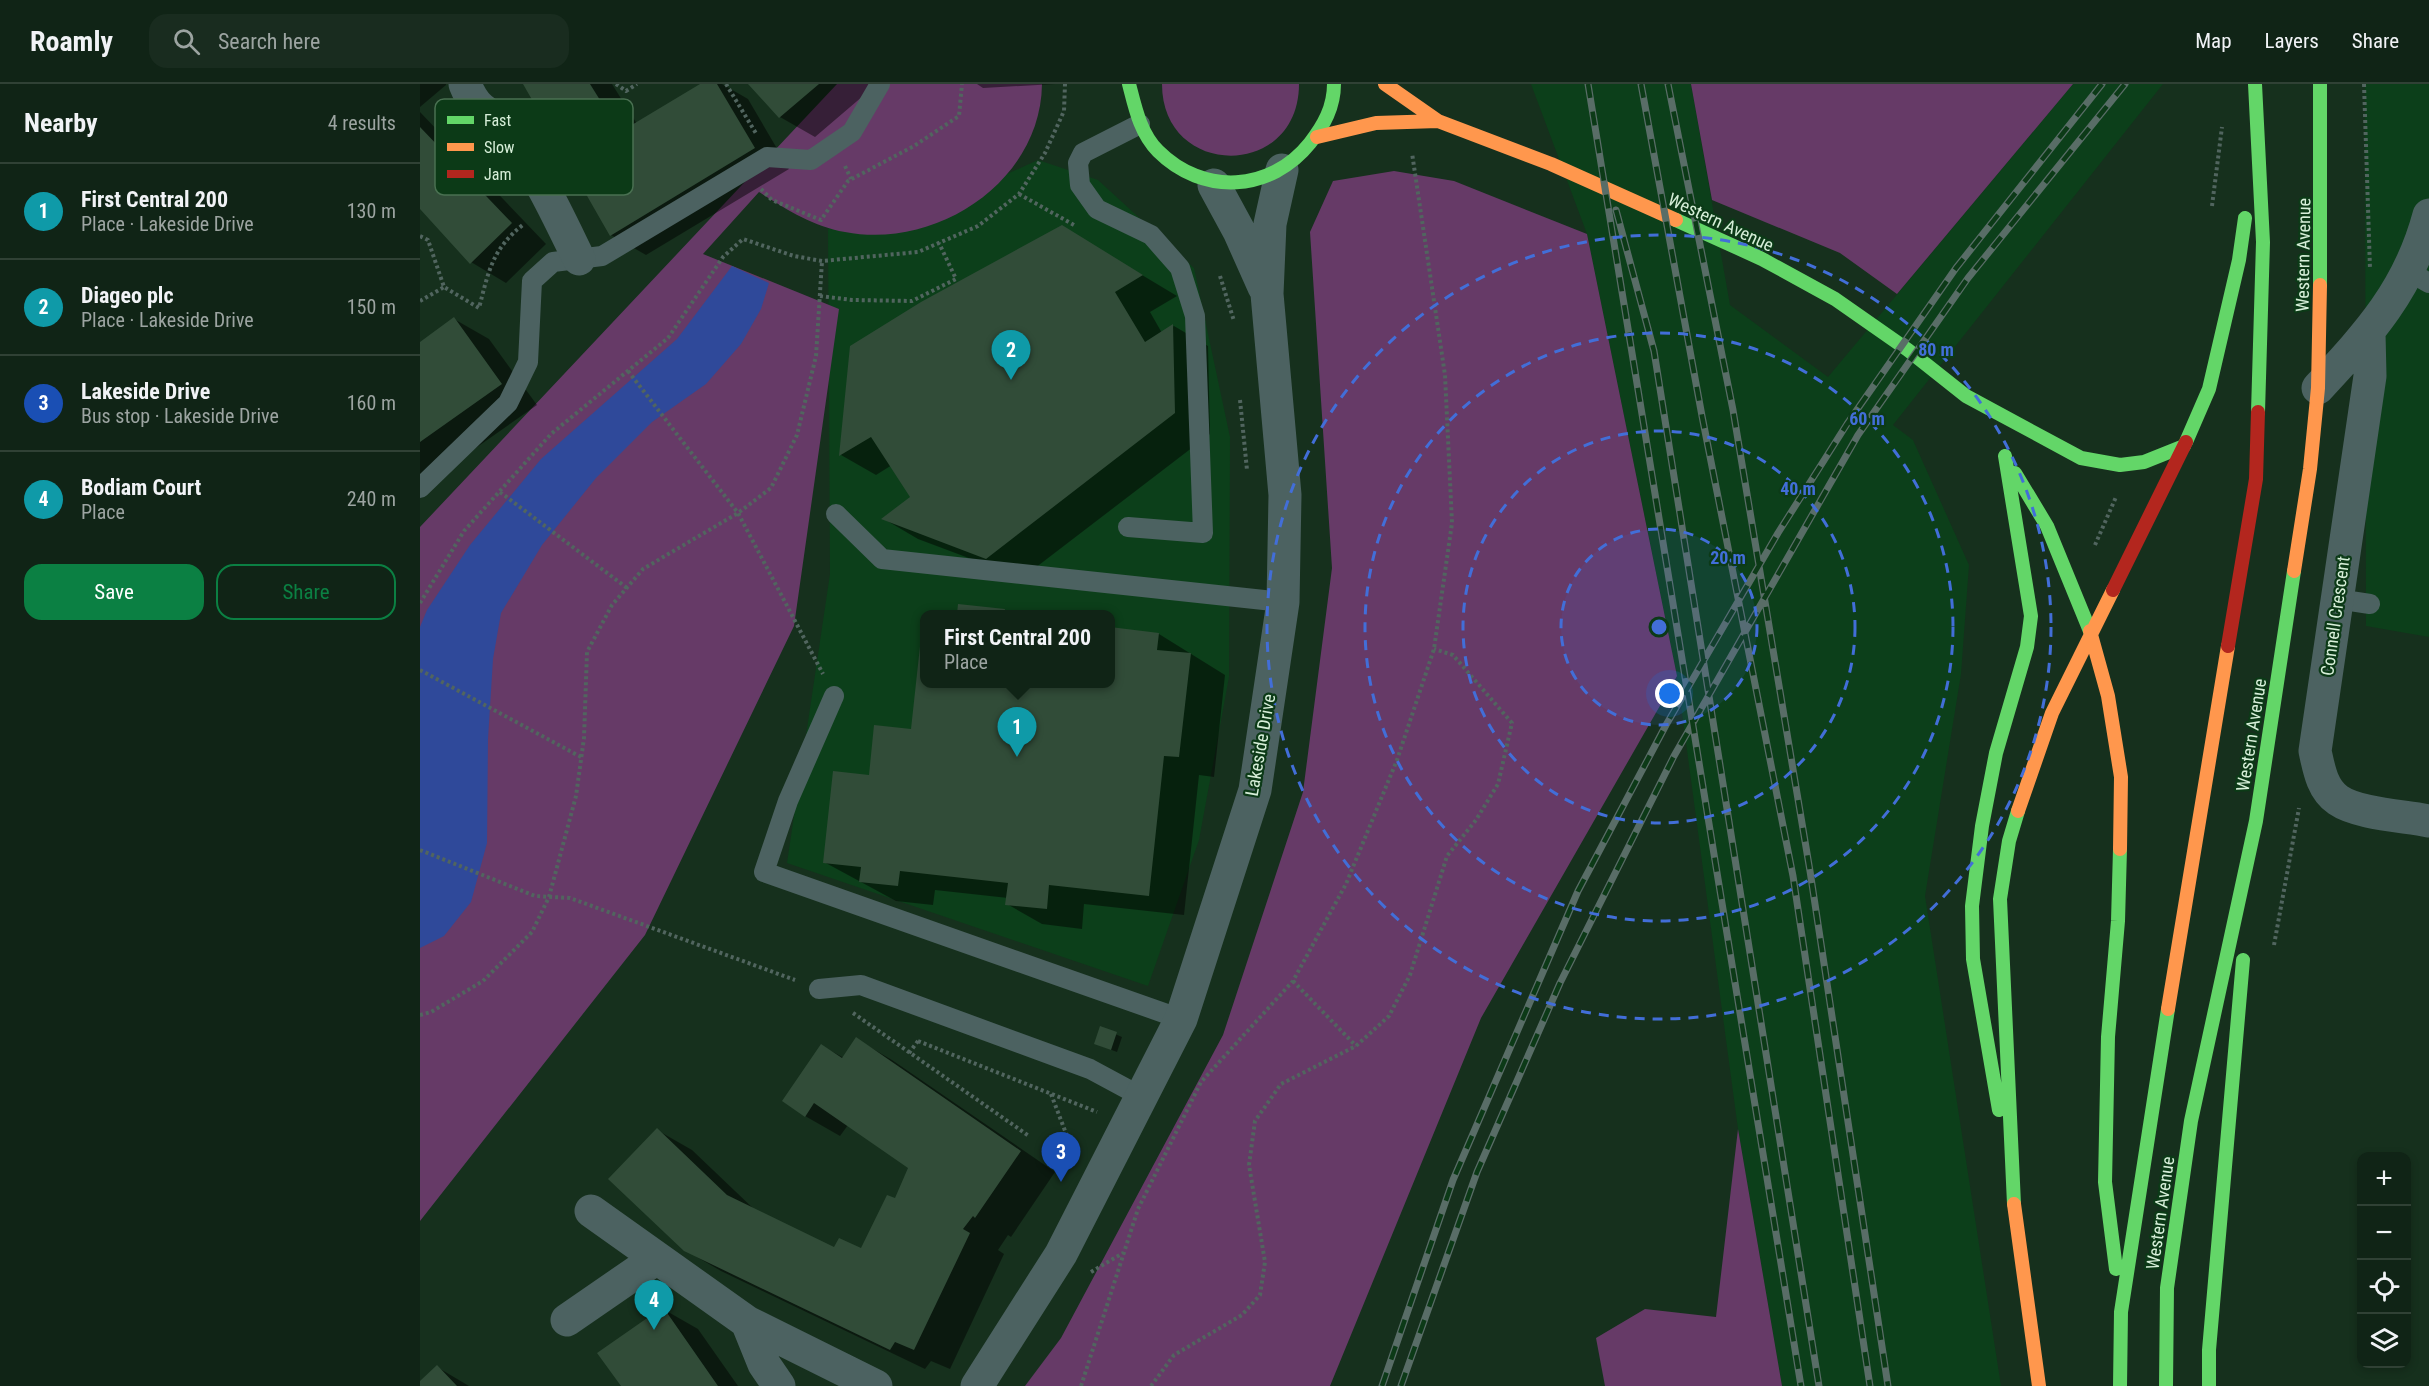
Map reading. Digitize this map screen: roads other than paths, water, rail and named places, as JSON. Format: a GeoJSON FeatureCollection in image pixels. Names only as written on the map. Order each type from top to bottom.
{"type":"FeatureCollection","features":[{"type":"Feature","properties":{"kind":"main road"},"geometry":{"type":"LineString","coordinates":[[1129,84],[1140,124],[1154,149],[1179,171],[1214,185],[1248,183],[1282,170],[1305,152],[1328,117],[1334,84]]}},
{"type":"Feature","properties":{"kind":"main road","name":"Western Avenue"},"geometry":{"type":"LineString","coordinates":[[1385,84],[1437,121],[1551,165],[1762,259],[1835,299],[1966,396],[2081,458],[2120,465],[2144,462],[2184,446]]}},
{"type":"Feature","properties":{"kind":"main road","name":"Western Avenue"},"geometry":{"type":"LineString","coordinates":[[2120,1386],[2121,1312],[2138,1191],[2256,479],[2263,242],[2255,84]]}},
{"type":"Feature","properties":{"kind":"main road","name":"Western Avenue"},"geometry":{"type":"LineString","coordinates":[[2166,1386],[2167,1288],[2191,1121],[2256,821],[2310,469],[2318,388],[2322,181],[2320,84]]}},
{"type":"Feature","properties":{"kind":"main road","name":"Western Avenue"},"geometry":{"type":"LineString","coordinates":[[1317,137],[1376,123],[1437,121]]}},
{"type":"Feature","properties":{"kind":"main road"},"geometry":{"type":"LineString","coordinates":[[2014,1201],[2000,899],[2009,841],[2028,776],[2052,713],[2090,631],[2184,446],[2209,389],[2240,260],[2256,127]]}},
{"type":"Feature","properties":{"kind":"main road","name":"Western Avenue"},"geometry":{"type":"LineString","coordinates":[[1966,396],[1982,420]]}},
{"type":"Feature","properties":{"kind":"main road"},"geometry":{"type":"LineString","coordinates":[[2039,1386],[2014,1201],[1973,959],[1972,906],[1982,826],[1996,753],[2027,647],[2031,616],[2024,561],[2002,452],[2047,526],[2090,631],[2108,696],[2121,777],[2118,921],[2108,1037],[2105,1182],[2121,1312]]}},
{"type":"Feature","properties":{"kind":"main road"},"geometry":{"type":"LineString","coordinates":[[2209,1386],[2209,1350],[2256,821]]}},
{"type":"Feature","properties":{"kind":"street"},"geometry":{"type":"LineString","coordinates":[[465,84],[471,99]]}},
{"type":"Feature","properties":{"kind":"street","name":"Lakeside Drive"},"geometry":{"type":"LineString","coordinates":[[977,1386],[1061,1254],[1181,1019],[1255,790],[1283,602],[1285,495],[1267,294],[1270,224],[1282,170]]}},
{"type":"Feature","properties":{"kind":"street","name":"Lakeside Drive"},"geometry":{"type":"LineString","coordinates":[[1214,185],[1239,231],[1267,294]]}},
{"type":"Feature","properties":{"kind":"street"},"geometry":{"type":"LineString","coordinates":[[547,195],[579,258]]}},
{"type":"Feature","properties":{"kind":"street"},"geometry":{"type":"LineString","coordinates":[[2318,388],[2369,333],[2399,290],[2419,277],[2421,244],[2429,215]]}},
{"type":"Feature","properties":{"kind":"street","name":"Connell Crescent"},"geometry":{"type":"LineString","coordinates":[[2369,333],[2370,376],[2315,751],[2320,775],[2337,800],[2351,806],[2429,821]]}},
{"type":"Feature","properties":{"kind":"street"},"geometry":{"type":"LineString","coordinates":[[591,1211],[747,1322],[876,1386]]}},
{"type":"Feature","properties":{"kind":"street"},"geometry":{"type":"LineString","coordinates":[[567,1320],[657,1258]]}},
{"type":"Feature","properties":{"kind":"street"},"geometry":{"type":"LineString","coordinates":[[747,1322],[764,1365],[779,1386]]}},
{"type":"Feature","properties":{"kind":"lane"},"geometry":{"type":"LineString","coordinates":[[420,488],[508,403],[528,362],[532,281],[553,262],[602,256],[767,157],[811,160],[852,132],[880,84]]}},
{"type":"Feature","properties":{"kind":"lane"},"geometry":{"type":"LineString","coordinates":[[1128,527],[1203,533],[1194,316],[1180,268],[1151,235],[1097,209],[1080,185],[1078,163],[1083,153],[1140,124]]}},
{"type":"Feature","properties":{"kind":"lane"},"geometry":{"type":"LineString","coordinates":[[836,514],[882,559],[1283,602]]}},
{"type":"Feature","properties":{"kind":"lane"},"geometry":{"type":"LineString","coordinates":[[2337,599],[2370,604]]}},
{"type":"Feature","properties":{"kind":"lane"},"geometry":{"type":"LineString","coordinates":[[834,696],[788,801],[764,872],[1181,1019]]}},
{"type":"Feature","properties":{"kind":"lane"},"geometry":{"type":"LineString","coordinates":[[819,989],[861,985],[1090,1069],[1136,1111]]}},
{"type":"Feature","properties":{"kind":"water"},"geometry":{"type":"Polygon","coordinates":[[[732,266],[769,283],[761,309],[741,344],[706,384],[652,422],[596,478],[542,545],[501,613],[493,659],[488,739],[487,843],[471,902],[444,936],[420,948],[420,627],[427,610],[470,545],[541,459],[677,339],[732,266]]]}},
{"type":"Feature","properties":{"kind":"railway"},"geometry":{"type":"LineString","coordinates":[[1588,84],[1801,1386]]}},
{"type":"Feature","properties":{"kind":"railway"},"geometry":{"type":"LineString","coordinates":[[1641,84],[1702,416],[1793,876],[1870,1386]]}},
{"type":"Feature","properties":{"kind":"railway"},"geometry":{"type":"LineString","coordinates":[[1668,84],[1733,410],[1810,871],[1888,1386]]}},
{"type":"Feature","properties":{"kind":"railway"},"geometry":{"type":"LineString","coordinates":[[1382,1386],[1453,1180],[1578,891],[1666,725],[1778,533],[1847,424],[1956,268],[2102,84]]}},
{"type":"Feature","properties":{"kind":"railway"},"geometry":{"type":"LineString","coordinates":[[1401,1386],[1477,1172],[1560,983],[1674,756],[1858,435],[1968,278],[2125,84]]}},
{"type":"Feature","properties":{"kind":"railway"},"geometry":{"type":"LineString","coordinates":[[1616,210],[1654,351],[1819,1386]]}},
{"type":"Feature","properties":{"kind":"place","name":"Diageo plc"},"geometry":{"type":"Point","coordinates":[1011,380]}},
{"type":"Feature","properties":{"kind":"place","name":"First Central 200"},"geometry":{"type":"Point","coordinates":[1017,757]}},
{"type":"Feature","properties":{"kind":"place","name":"Lakeside Drive"},"geometry":{"type":"Point","coordinates":[1061,1182]}},
{"type":"Feature","properties":{"kind":"place","name":"Bodiam Court"},"geometry":{"type":"Point","coordinates":[654,1330]}}]}
